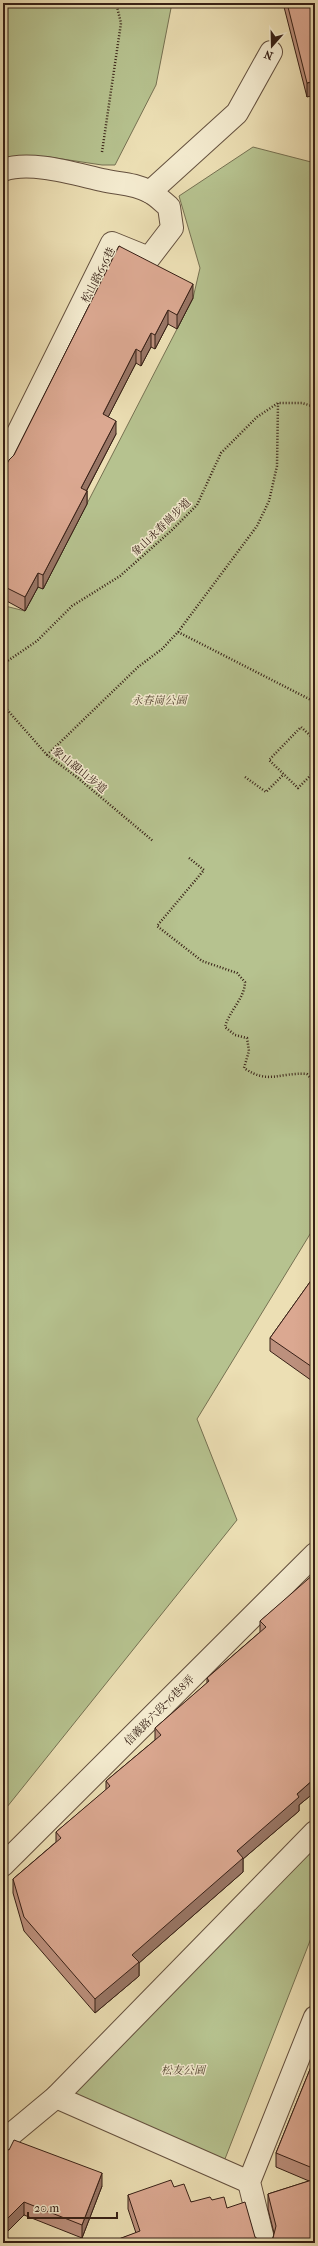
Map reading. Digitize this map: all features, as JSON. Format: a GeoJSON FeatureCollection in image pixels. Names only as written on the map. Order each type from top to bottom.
{"type":"FeatureCollection","features":[{"type":"Feature","properties":{"kind":"street"},"geometry":{"type":"LineString","coordinates":[[150,192],[237,113],[271,52]]}},
{"type":"Feature","properties":{"kind":"street","name":"松山路656巷"},"geometry":{"type":"LineString","coordinates":[[3,170],[9,168],[44,169],[71,172],[103,181],[128,183],[150,192],[169,206],[172,228],[149,258],[112,243],[3,463]]}},
{"type":"Feature","properties":{"kind":"street","name":"信義路六段76巷8弄"},"geometry":{"type":"LineString","coordinates":[[3,1865],[315,1554]]}},
{"type":"Feature","properties":{"kind":"street"},"geometry":{"type":"LineString","coordinates":[[3,2141],[56,2097],[315,1832]]}},
{"type":"Feature","properties":{"kind":"street"},"geometry":{"type":"LineString","coordinates":[[264,2243],[249,2182],[315,2017]]}},
{"type":"Feature","properties":{"kind":"street"},"geometry":{"type":"LineString","coordinates":[[56,2097],[249,2182]]}},
{"type":"Feature","properties":{"kind":"path"},"geometry":{"type":"LineString","coordinates":[[103,181],[102,150],[121,23],[116,3]]}},
{"type":"Feature","properties":{"kind":"path"},"geometry":{"type":"LineString","coordinates":[[47,755],[138,667],[162,649],[178,632],[257,526],[268,501],[277,466],[278,403],[302,403],[315,407]]}},
{"type":"Feature","properties":{"kind":"path","name":"象山永春崗步道"},"geometry":{"type":"LineString","coordinates":[[3,664],[37,642],[72,606],[120,576],[171,531],[197,505],[221,453],[257,417],[278,403]]}},
{"type":"Feature","properties":{"kind":"path"},"geometry":{"type":"LineString","coordinates":[[178,632],[315,702]]}},
{"type":"Feature","properties":{"kind":"path","name":"象山親山步道"},"geometry":{"type":"LineString","coordinates":[[3,705],[47,755],[78,778],[153,841]]}},
{"type":"Feature","properties":{"kind":"path"},"geometry":{"type":"LineString","coordinates":[[315,740],[301,727],[269,760],[298,788],[315,771]]}},
{"type":"Feature","properties":{"kind":"path"},"geometry":{"type":"LineString","coordinates":[[244,777],[266,792],[284,774]]}},
{"type":"Feature","properties":{"kind":"path"},"geometry":{"type":"LineString","coordinates":[[189,858],[204,870],[157,926],[202,961],[237,973],[245,982],[245,990],[228,1015],[225,1027],[235,1035],[247,1038],[249,1050],[244,1068],[254,1075],[271,1079],[289,1073],[307,1074],[315,1083]]}},
{"type":"Feature","properties":{"kind":"green space"},"geometry":{"type":"Polygon","coordinates":[[[3,3],[172,3],[156,85],[115,165],[102,165],[49,157],[3,160],[3,3]]]}},
{"type":"Feature","properties":{"kind":"green space","name":"永春崗公園"},"geometry":{"type":"Polygon","coordinates":[[[253,147],[315,163],[315,1226],[197,1419],[237,1520],[3,1812],[3,609],[5,606],[25,611],[38,587],[43,589],[193,298],[200,268],[179,196],[253,147]]]}},
{"type":"Feature","properties":{"kind":"green space","name":"松友公園"},"geometry":{"type":"Polygon","coordinates":[[[315,1834],[315,1928],[223,2164],[57,2098],[315,1834]]]}},
{"type":"Feature","properties":{"kind":"building"},"geometry":{"type":"Polygon","coordinates":[[[287,3],[315,3],[315,81],[307,83],[287,3]]]}},
{"type":"Feature","properties":{"kind":"building"},"geometry":{"type":"Polygon","coordinates":[[[119,246],[193,284],[177,315],[168,310],[155,335],[151,333],[141,352],[136,349],[103,414],[116,421],[81,488],[87,491],[43,575],[38,573],[25,597],[3,586],[3,471],[9,460],[14,455],[119,246]]]}},
{"type":"Feature","properties":{"kind":"building"},"geometry":{"type":"Polygon","coordinates":[[[315,1275],[315,1369],[270,1338],[315,1275]]]}},
{"type":"Feature","properties":{"kind":"building"},"geometry":{"type":"Polygon","coordinates":[[[315,1573],[315,1778],[297,1794],[299,1797],[237,1851],[243,1858],[132,1955],[139,1962],[95,1999],[24,1917],[13,1879],[61,1838],[56,1832],[110,1786],[106,1781],[161,1735],[155,1728],[209,1681],[207,1678],[266,1627],[260,1621],[315,1573]]]}},
{"type":"Feature","properties":{"kind":"building"},"geometry":{"type":"Polygon","coordinates":[[[315,2057],[315,2169],[276,2153],[315,2057]]]}},
{"type":"Feature","properties":{"kind":"building"},"geometry":{"type":"Polygon","coordinates":[[[14,2140],[102,2173],[82,2225],[24,2202],[3,2223],[3,2148],[9,2150],[14,2140]]]}},
{"type":"Feature","properties":{"kind":"building"},"geometry":{"type":"Polygon","coordinates":[[[315,2179],[315,2243],[108,2243],[140,2231],[128,2195],[171,2180],[174,2187],[184,2184],[191,2202],[210,2197],[212,2200],[224,2197],[227,2208],[245,2202],[255,2237],[260,2241],[267,2241],[273,2238],[276,2226],[268,2194],[315,2179]]]}},
{"type":"Feature","properties":{"kind":"building"},"geometry":{"type":"Polygon","coordinates":[[[76,2239],[75,2243],[66,2243],[76,2239]]]}}]}
